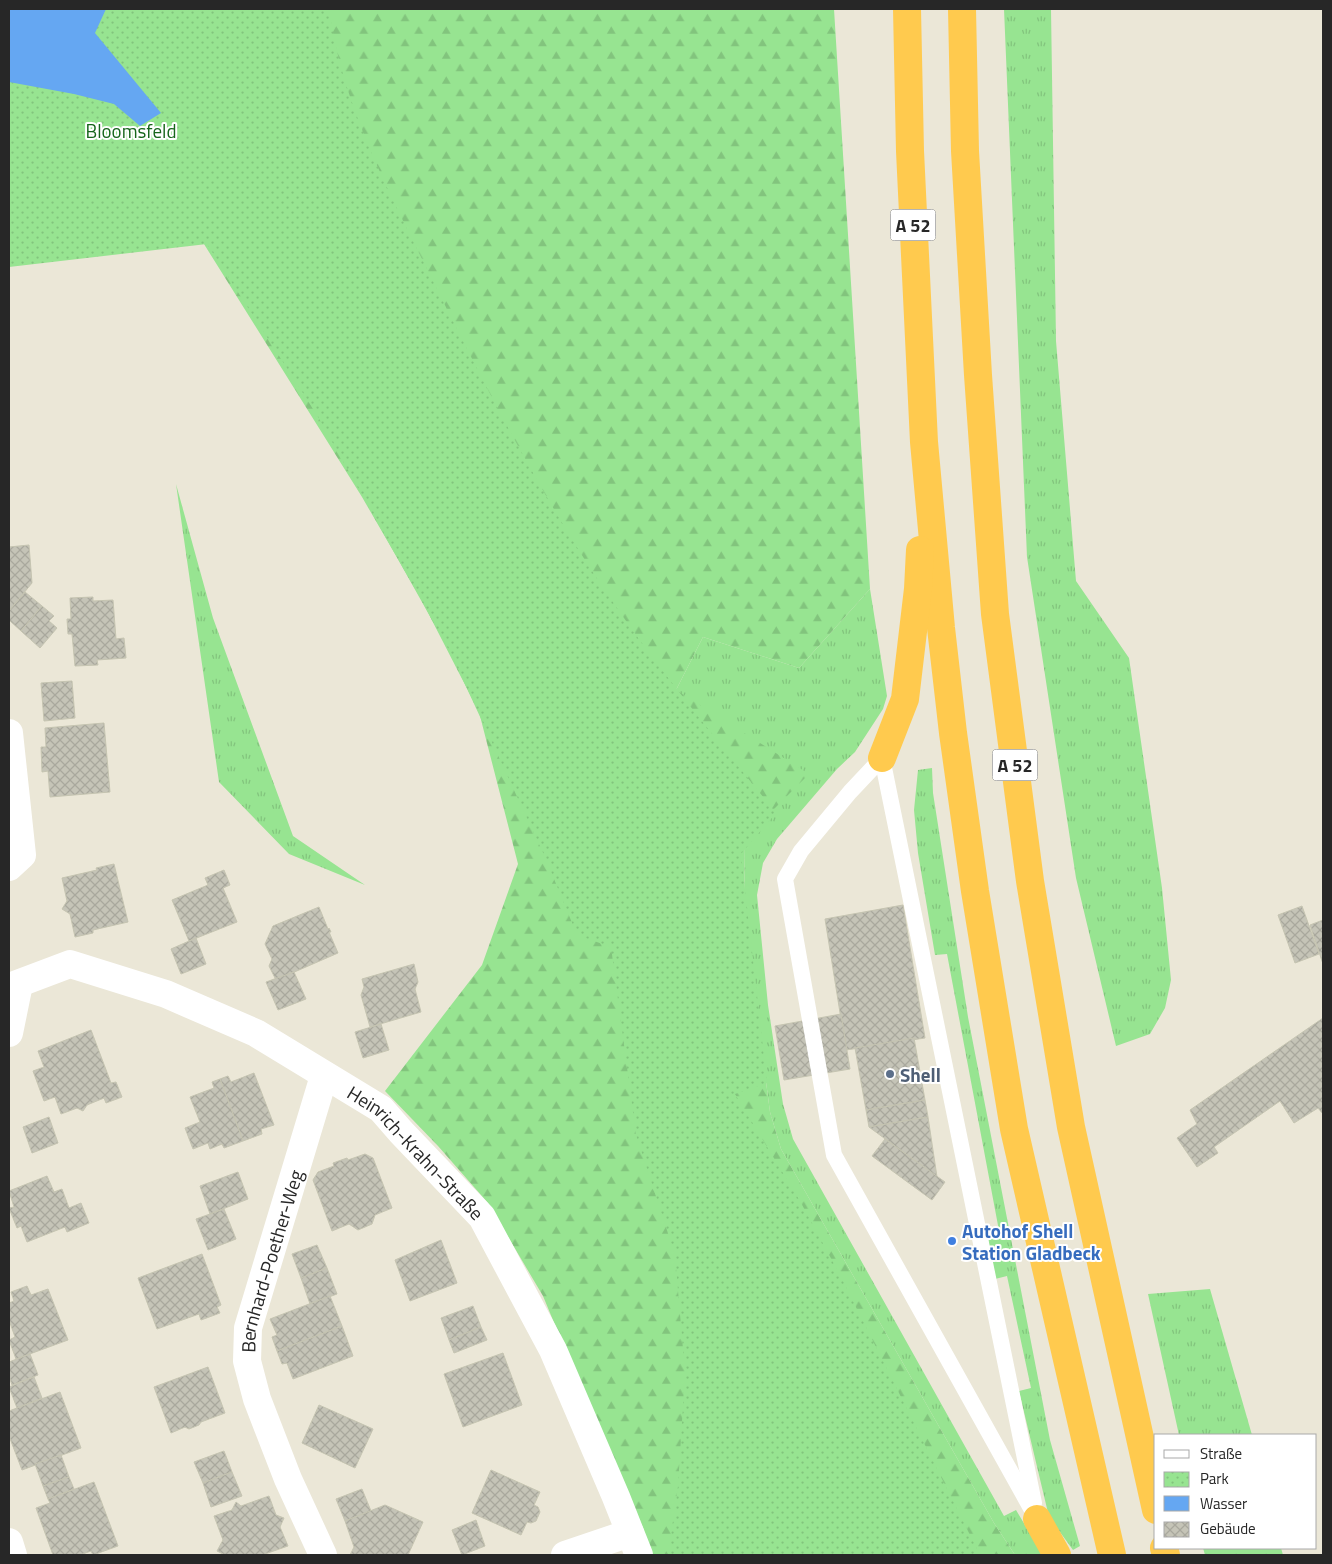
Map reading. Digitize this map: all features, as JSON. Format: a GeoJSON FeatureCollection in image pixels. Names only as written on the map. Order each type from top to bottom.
{"type":"FeatureCollection","features":[{"type":"Feature","properties":{"kind":"highway","name":"A 52"},"geometry":{"type":"LineString","coordinates":[[906,9],[910,151],[924,442],[940,618],[953,733],[975,892],[1012,1119],[1112,1555]]}},
{"type":"Feature","properties":{"kind":"highway","name":"A 52"},"geometry":{"type":"LineString","coordinates":[[962,9],[966,161],[994,605],[1024,842],[1071,1127],[1154,1501]]}},
{"type":"Feature","properties":{"kind":"highway"},"geometry":{"type":"LineString","coordinates":[[882,758],[905,699],[918,590],[924,442]]}},
{"type":"Feature","properties":{"kind":"highway"},"geometry":{"type":"LineString","coordinates":[[1037,1518],[1057,1555]]}},
{"type":"Feature","properties":{"kind":"street"},"geometry":{"type":"LineString","coordinates":[[9,733],[22,855],[9,867]]}},
{"type":"Feature","properties":{"kind":"street","name":"Heinrich-Krahn-Straße"},"geometry":{"type":"LineString","coordinates":[[14,986],[70,964],[166,994],[256,1033],[381,1109],[482,1217],[553,1350],[634,1544]]}},
{"type":"Feature","properties":{"kind":"street"},"geometry":{"type":"LineString","coordinates":[[9,1033],[14,986]]}},
{"type":"Feature","properties":{"kind":"street","name":"Bernhard-Poether-Weg"},"geometry":{"type":"LineString","coordinates":[[323,1555],[288,1480],[257,1399],[247,1362],[248,1328],[324,1076]]}},
{"type":"Feature","properties":{"kind":"street"},"geometry":{"type":"LineString","coordinates":[[9,1542],[13,1555]]}},
{"type":"Feature","properties":{"kind":"street"},"geometry":{"type":"LineString","coordinates":[[565,1555],[634,1544]]}},
{"type":"Feature","properties":{"kind":"lane"},"geometry":{"type":"LineString","coordinates":[[882,758],[1037,1518]]}},
{"type":"Feature","properties":{"kind":"lane"},"geometry":{"type":"LineString","coordinates":[[882,758],[850,792],[801,851],[785,878],[834,1155],[1037,1518]]}},
{"type":"Feature","properties":{"kind":"green space"},"geometry":{"type":"Polygon","coordinates":[[[9,9],[834,9],[870,589],[799,668],[703,637],[676,690],[809,774],[744,839],[745,922],[770,1112],[781,1149],[994,1523],[1015,1555],[650,1555],[543,1296],[488,1203],[438,1146],[385,1091],[482,965],[518,864],[479,712],[421,599],[362,497],[119,108],[9,9]]]}},
{"type":"Feature","properties":{"kind":"green space","name":"Bloomsfeld"},"geometry":{"type":"Polygon","coordinates":[[[9,9],[329,9],[335,44],[344,78],[381,175],[445,306],[542,489],[585,560],[653,658],[776,813],[741,854],[767,1083],[735,1094],[800,1201],[840,1275],[980,1555],[668,1555],[678,1486],[685,1373],[675,1255],[636,1135],[611,947],[577,935],[545,857],[450,652],[317,415],[207,244],[9,267],[9,9]]]}},
{"type":"Feature","properties":{"kind":"green space"},"geometry":{"type":"Polygon","coordinates":[[[1004,9],[1051,9],[1056,341],[1076,581],[1129,658],[1162,888],[1171,980],[1165,1008],[1150,1034],[1116,1046],[1076,878],[1027,557],[1004,9]]]}},
{"type":"Feature","properties":{"kind":"green space"},"geometry":{"type":"Polygon","coordinates":[[[176,484],[213,618],[293,836],[365,885],[289,854],[219,782],[176,484]]]}},
{"type":"Feature","properties":{"kind":"green space"},"geometry":{"type":"Polygon","coordinates":[[[870,589],[887,696],[883,709],[855,752],[837,769],[777,839],[763,863],[757,895],[768,1005],[783,1104],[793,1139],[1004,1516],[1016,1510],[1043,1555],[1015,1555],[994,1523],[781,1149],[770,1112],[745,922],[744,839],[676,690],[703,637],[799,668],[870,589]]]}},
{"type":"Feature","properties":{"kind":"green space"},"geometry":{"type":"Polygon","coordinates":[[[932,768],[933,793],[968,1017],[1050,1440],[1080,1546],[1073,1550],[1049,1517],[1019,1391],[1031,1388],[1007,1276],[995,1279],[988,1238],[1000,1236],[947,954],[935,955],[918,853],[914,810],[918,770],[932,768]]]}},
{"type":"Feature","properties":{"kind":"green space"},"geometry":{"type":"Polygon","coordinates":[[[1210,1289],[1252,1434],[1179,1434],[1148,1294],[1210,1289]]]}},
{"type":"Feature","properties":{"kind":"green space"},"geometry":{"type":"Polygon","coordinates":[[[1203,1549],[1281,1549],[1283,1555],[1205,1555],[1203,1549]]]}},
{"type":"Feature","properties":{"kind":"water"},"geometry":{"type":"Polygon","coordinates":[[[9,9],[106,9],[95,33],[161,113],[140,126],[114,104],[74,94],[9,82],[9,9]]]}},
{"type":"Feature","properties":{"kind":"building"},"geometry":{"type":"Polygon","coordinates":[[[29,545],[32,583],[9,611],[9,547],[29,545]]]}},
{"type":"Feature","properties":{"kind":"building"},"geometry":{"type":"Polygon","coordinates":[[[25,592],[42,606],[21,631],[9,620],[9,611],[25,592]]]}},
{"type":"Feature","properties":{"kind":"building"},"geometry":{"type":"Polygon","coordinates":[[[93,597],[93,601],[113,600],[116,639],[124,638],[126,658],[97,660],[98,665],[75,666],[72,634],[68,634],[67,619],[71,619],[70,598],[93,597]]]}},
{"type":"Feature","properties":{"kind":"building"},"geometry":{"type":"Polygon","coordinates":[[[42,606],[54,616],[49,621],[57,628],[40,648],[21,631],[42,606]]]}},
{"type":"Feature","properties":{"kind":"building"},"geometry":{"type":"Polygon","coordinates":[[[72,681],[75,718],[44,721],[41,683],[72,681]]]}},
{"type":"Feature","properties":{"kind":"building"},"geometry":{"type":"Polygon","coordinates":[[[104,723],[110,792],[50,797],[48,771],[42,772],[41,747],[46,747],[45,728],[104,723]]]}},
{"type":"Feature","properties":{"kind":"building"},"geometry":{"type":"Polygon","coordinates":[[[114,864],[128,922],[93,930],[93,933],[75,937],[70,914],[62,909],[67,901],[62,878],[114,864]]]}},
{"type":"Feature","properties":{"kind":"building"},"geometry":{"type":"Polygon","coordinates":[[[224,870],[230,885],[223,888],[237,922],[189,941],[172,900],[208,885],[205,878],[224,870]]]}},
{"type":"Feature","properties":{"kind":"building"},"geometry":{"type":"Polygon","coordinates":[[[903,905],[925,1038],[846,1050],[825,919],[903,905]]]}},
{"type":"Feature","properties":{"kind":"building"},"geometry":{"type":"Polygon","coordinates":[[[1302,906],[1319,954],[1295,963],[1278,915],[1302,906]]]}},
{"type":"Feature","properties":{"kind":"building"},"geometry":{"type":"Polygon","coordinates":[[[319,907],[331,932],[329,932],[338,953],[276,980],[269,966],[272,959],[265,944],[273,926],[319,907]]]}},
{"type":"Feature","properties":{"kind":"building"},"geometry":{"type":"Polygon","coordinates":[[[1323,920],[1323,964],[1310,925],[1323,920]]]}},
{"type":"Feature","properties":{"kind":"building"},"geometry":{"type":"Polygon","coordinates":[[[196,938],[206,964],[181,974],[171,949],[196,938]]]}},
{"type":"Feature","properties":{"kind":"building"},"geometry":{"type":"Polygon","coordinates":[[[414,964],[418,982],[415,989],[421,1012],[370,1027],[361,995],[364,987],[362,979],[414,964]]]}},
{"type":"Feature","properties":{"kind":"building"},"geometry":{"type":"Polygon","coordinates":[[[294,972],[306,999],[278,1010],[266,982],[294,972]]]}},
{"type":"Feature","properties":{"kind":"building"},"geometry":{"type":"Polygon","coordinates":[[[841,1014],[850,1069],[784,1080],[775,1026],[841,1014]]]}},
{"type":"Feature","properties":{"kind":"building"},"geometry":{"type":"Polygon","coordinates":[[[1323,1018],[1323,1114],[1318,1108],[1294,1123],[1280,1101],[1214,1147],[1218,1153],[1197,1167],[1177,1138],[1197,1124],[1190,1110],[1323,1018]]]}},
{"type":"Feature","properties":{"kind":"building"},"geometry":{"type":"Polygon","coordinates":[[[381,1024],[389,1050],[363,1058],[355,1032],[381,1024]]]}},
{"type":"Feature","properties":{"kind":"building"},"geometry":{"type":"Polygon","coordinates":[[[91,1030],[111,1083],[116,1082],[122,1097],[106,1103],[104,1098],[87,1105],[83,1111],[77,1108],[61,1114],[55,1097],[44,1101],[33,1071],[44,1067],[38,1051],[91,1030]]]}},
{"type":"Feature","properties":{"kind":"building","name":"Shell"},"geometry":{"type":"Polygon","coordinates":[[[914,1038],[925,1100],[866,1110],[855,1048],[914,1038]]]}},
{"type":"Feature","properties":{"kind":"building"},"geometry":{"type":"Polygon","coordinates":[[[254,1073],[274,1125],[261,1129],[262,1134],[243,1141],[220,1079],[228,1076],[231,1082],[254,1073]]]}},
{"type":"Feature","properties":{"kind":"building"},"geometry":{"type":"Polygon","coordinates":[[[220,1079],[243,1141],[224,1148],[222,1144],[210,1149],[208,1143],[193,1149],[185,1128],[200,1122],[190,1097],[214,1088],[212,1082],[220,1079]]]}},
{"type":"Feature","properties":{"kind":"building"},"geometry":{"type":"Polygon","coordinates":[[[925,1100],[928,1117],[869,1127],[866,1110],[925,1100]]]}},
{"type":"Feature","properties":{"kind":"building"},"geometry":{"type":"Polygon","coordinates":[[[49,1117],[58,1143],[32,1153],[23,1127],[49,1117]]]}},
{"type":"Feature","properties":{"kind":"building"},"geometry":{"type":"Polygon","coordinates":[[[928,1117],[937,1177],[869,1127],[928,1117]]]}},
{"type":"Feature","properties":{"kind":"building"},"geometry":{"type":"Polygon","coordinates":[[[885,1139],[945,1182],[932,1200],[872,1156],[885,1139]]]}},
{"type":"Feature","properties":{"kind":"building"},"geometry":{"type":"Polygon","coordinates":[[[365,1154],[373,1158],[392,1208],[375,1215],[372,1224],[358,1230],[349,1224],[332,1231],[313,1180],[318,1172],[334,1166],[333,1163],[365,1154]]]}},
{"type":"Feature","properties":{"kind":"building"},"geometry":{"type":"Polygon","coordinates":[[[238,1172],[248,1199],[210,1214],[200,1186],[238,1172]]]}},
{"type":"Feature","properties":{"kind":"building"},"geometry":{"type":"Polygon","coordinates":[[[47,1176],[54,1192],[62,1189],[69,1208],[81,1203],[89,1223],[67,1232],[65,1227],[27,1242],[21,1226],[17,1228],[9,1208],[14,1207],[9,1191],[47,1176]]]}},
{"type":"Feature","properties":{"kind":"building"},"geometry":{"type":"Polygon","coordinates":[[[224,1209],[236,1239],[208,1250],[196,1219],[224,1209]]]}},
{"type":"Feature","properties":{"kind":"building"},"geometry":{"type":"Polygon","coordinates":[[[441,1240],[457,1283],[410,1301],[395,1260],[441,1240]]]}},
{"type":"Feature","properties":{"kind":"building"},"geometry":{"type":"Polygon","coordinates":[[[317,1245],[327,1268],[301,1278],[292,1254],[317,1245]]]}},
{"type":"Feature","properties":{"kind":"building"},"geometry":{"type":"Polygon","coordinates":[[[202,1254],[221,1305],[217,1307],[220,1313],[201,1320],[199,1314],[157,1329],[138,1278],[202,1254]]]}},
{"type":"Feature","properties":{"kind":"building"},"geometry":{"type":"Polygon","coordinates":[[[327,1268],[337,1294],[310,1304],[301,1278],[327,1268]]]}},
{"type":"Feature","properties":{"kind":"building"},"geometry":{"type":"Polygon","coordinates":[[[27,1286],[31,1295],[48,1289],[68,1340],[16,1359],[9,1340],[15,1337],[9,1320],[9,1303],[14,1301],[11,1292],[27,1286]]]}},
{"type":"Feature","properties":{"kind":"building"},"geometry":{"type":"Polygon","coordinates":[[[330,1296],[342,1326],[277,1351],[272,1337],[277,1335],[270,1319],[330,1296]]]}},
{"type":"Feature","properties":{"kind":"building"},"geometry":{"type":"Polygon","coordinates":[[[473,1306],[481,1327],[449,1340],[441,1318],[473,1306]]]}},
{"type":"Feature","properties":{"kind":"building"},"geometry":{"type":"Polygon","coordinates":[[[342,1326],[353,1356],[293,1379],[287,1363],[282,1364],[277,1351],[342,1326]]]}},
{"type":"Feature","properties":{"kind":"building"},"geometry":{"type":"Polygon","coordinates":[[[481,1327],[487,1340],[454,1353],[449,1340],[481,1327]]]}},
{"type":"Feature","properties":{"kind":"building"},"geometry":{"type":"Polygon","coordinates":[[[503,1353],[522,1405],[463,1427],[444,1374],[503,1353]]]}},
{"type":"Feature","properties":{"kind":"building"},"geometry":{"type":"Polygon","coordinates":[[[30,1354],[38,1375],[12,1385],[9,1376],[9,1362],[30,1354]]]}},
{"type":"Feature","properties":{"kind":"building"},"geometry":{"type":"Polygon","coordinates":[[[208,1367],[225,1413],[201,1422],[199,1425],[189,1429],[185,1427],[171,1433],[154,1387],[208,1367]]]}},
{"type":"Feature","properties":{"kind":"building"},"geometry":{"type":"Polygon","coordinates":[[[34,1377],[42,1398],[17,1408],[9,1387],[34,1377]]]}},
{"type":"Feature","properties":{"kind":"building"},"geometry":{"type":"Polygon","coordinates":[[[60,1392],[81,1448],[22,1470],[9,1436],[9,1411],[60,1392]]]}},
{"type":"Feature","properties":{"kind":"building"},"geometry":{"type":"Polygon","coordinates":[[[319,1405],[373,1429],[355,1468],[302,1443],[319,1405]]]}},
{"type":"Feature","properties":{"kind":"building"},"geometry":{"type":"Polygon","coordinates":[[[224,1451],[232,1472],[203,1483],[194,1462],[224,1451]]]}},
{"type":"Feature","properties":{"kind":"building"},"geometry":{"type":"Polygon","coordinates":[[[61,1455],[69,1477],[43,1486],[35,1464],[61,1455]]]}},
{"type":"Feature","properties":{"kind":"building"},"geometry":{"type":"Polygon","coordinates":[[[491,1470],[540,1492],[534,1505],[538,1507],[540,1512],[536,1521],[527,1522],[521,1535],[472,1513],[491,1470]]]}},
{"type":"Feature","properties":{"kind":"building"},"geometry":{"type":"Polygon","coordinates":[[[232,1472],[242,1496],[211,1507],[203,1483],[232,1472]]]}},
{"type":"Feature","properties":{"kind":"building"},"geometry":{"type":"Polygon","coordinates":[[[69,1477],[74,1489],[48,1499],[43,1486],[69,1477]]]}},
{"type":"Feature","properties":{"kind":"building"},"geometry":{"type":"Polygon","coordinates":[[[94,1482],[118,1546],[93,1555],[91,1551],[80,1555],[53,1555],[36,1508],[50,1503],[48,1499],[94,1482]]]}},
{"type":"Feature","properties":{"kind":"building"},"geometry":{"type":"Polygon","coordinates":[[[362,1489],[371,1511],[345,1521],[336,1499],[362,1489]]]}},
{"type":"Feature","properties":{"kind":"building"},"geometry":{"type":"Polygon","coordinates":[[[269,1496],[276,1515],[284,1518],[280,1527],[288,1546],[262,1555],[225,1555],[217,1551],[223,1540],[214,1516],[232,1510],[236,1502],[241,1506],[269,1496]]]}},
{"type":"Feature","properties":{"kind":"building"},"geometry":{"type":"Polygon","coordinates":[[[385,1505],[423,1522],[408,1555],[350,1555],[354,1547],[345,1521],[385,1505]]]}},
{"type":"Feature","properties":{"kind":"building"},"geometry":{"type":"Polygon","coordinates":[[[476,1520],[485,1546],[462,1555],[452,1530],[476,1520]]]}},
{"type":"Feature","properties":{"kind":"place","name":"Shell"},"geometry":{"type":"Point","coordinates":[890,1074]}},
{"type":"Feature","properties":{"kind":"place","name":"Autohof Shell Station Gladbeck"},"geometry":{"type":"Point","coordinates":[952,1241]}}]}
